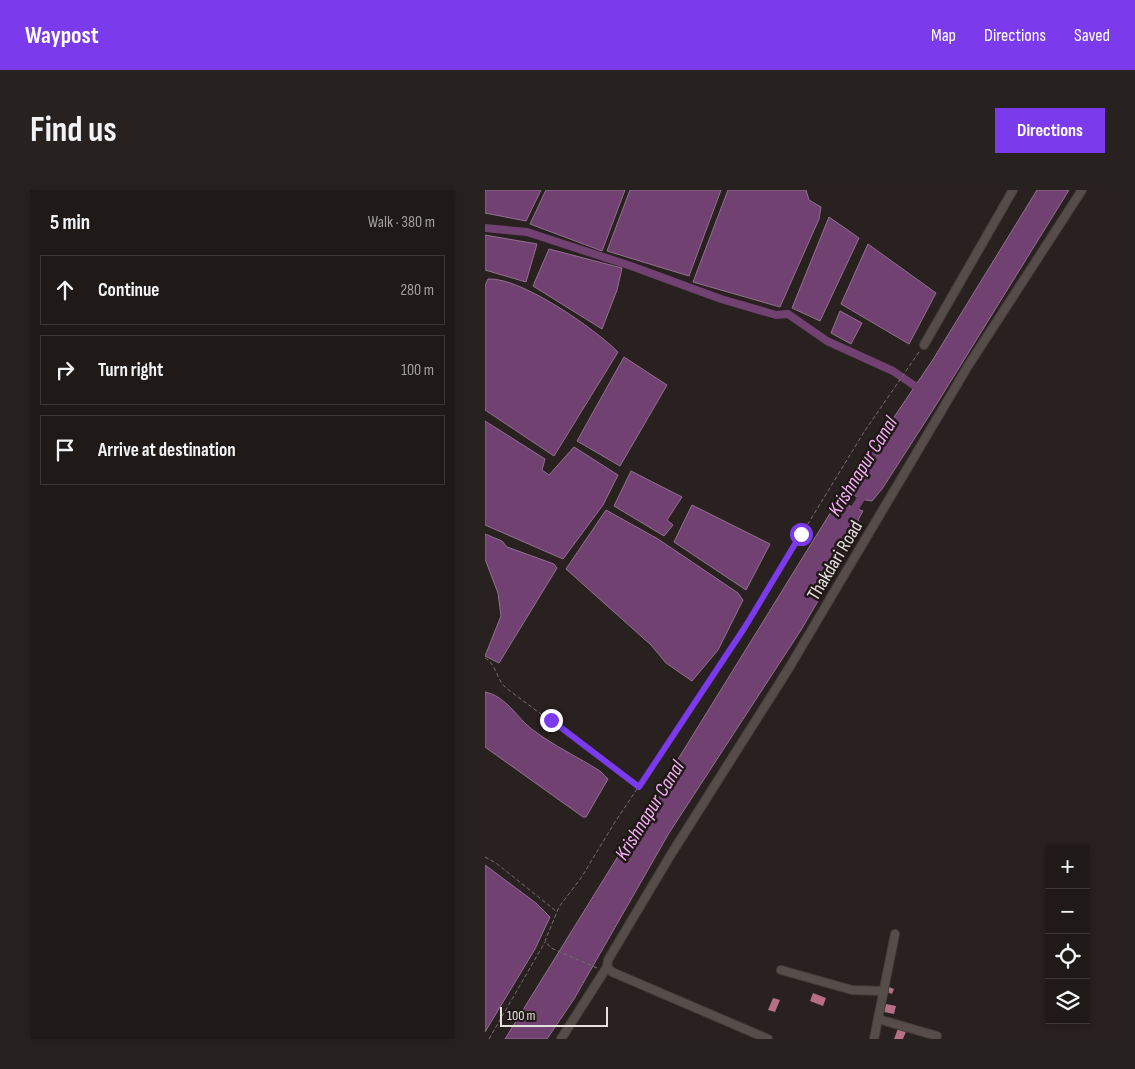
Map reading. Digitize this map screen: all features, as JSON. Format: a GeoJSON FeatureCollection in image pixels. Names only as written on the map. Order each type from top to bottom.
{"type":"FeatureCollection","features":[{"type":"Feature","properties":{"kind":"street"},"geometry":{"type":"LineString","coordinates":[[924,345],[1013,190]]}},
{"type":"Feature","properties":{"kind":"street","name":"Thakdari Road"},"geometry":{"type":"LineString","coordinates":[[561,1039],[607,967],[615,947],[789,668],[968,366],[1082,190]]}},
{"type":"Feature","properties":{"kind":"street"},"geometry":{"type":"LineString","coordinates":[[874,1039],[895,934]]}},
{"type":"Feature","properties":{"kind":"street"},"geometry":{"type":"LineString","coordinates":[[607,967],[612,972],[768,1039]]}},
{"type":"Feature","properties":{"kind":"street"},"geometry":{"type":"LineString","coordinates":[[781,970],[852,990],[884,992]]}},
{"type":"Feature","properties":{"kind":"street"},"geometry":{"type":"LineString","coordinates":[[878,1019],[937,1036]]}},
{"type":"Feature","properties":{"kind":"path"},"geometry":{"type":"LineString","coordinates":[[489,1039],[545,941],[557,912],[745,627],[875,415],[924,345]]}},
{"type":"Feature","properties":{"kind":"path"},"geometry":{"type":"LineString","coordinates":[[485,658],[494,664],[497,676],[507,688],[639,787]]}},
{"type":"Feature","properties":{"kind":"path"},"geometry":{"type":"LineString","coordinates":[[485,857],[496,863],[557,912]]}},
{"type":"Feature","properties":{"kind":"path"},"geometry":{"type":"LineString","coordinates":[[545,941],[551,948],[596,968]]}},
{"type":"Feature","properties":{"kind":"water"},"geometry":{"type":"Polygon","coordinates":[[[485,190],[541,190],[526,221],[485,213],[485,190]]]}},
{"type":"Feature","properties":{"kind":"water"},"geometry":{"type":"Polygon","coordinates":[[[546,190],[625,190],[602,251],[530,224],[546,190]]]}},
{"type":"Feature","properties":{"kind":"water"},"geometry":{"type":"Polygon","coordinates":[[[630,190],[721,190],[689,276],[607,251],[630,190]]]}},
{"type":"Feature","properties":{"kind":"water"},"geometry":{"type":"Polygon","coordinates":[[[728,190],[806,190],[809,200],[821,207],[819,219],[780,307],[693,282],[728,190]]]}},
{"type":"Feature","properties":{"kind":"water"},"geometry":{"type":"Polygon","coordinates":[[[1037,190],[1069,190],[882,489],[872,501],[860,499],[851,493],[847,505],[863,511],[858,520],[862,526],[801,630],[669,833],[574,999],[547,1039],[505,1039],[842,494],[932,361],[1037,190]]]}},
{"type":"Feature","properties":{"kind":"water"},"geometry":{"type":"Polygon","coordinates":[[[829,217],[859,238],[820,321],[792,308],[829,217]]]}},
{"type":"Feature","properties":{"kind":"water"},"geometry":{"type":"Polygon","coordinates":[[[485,235],[537,244],[526,282],[485,270],[485,235]]]}},
{"type":"Feature","properties":{"kind":"water"},"geometry":{"type":"Polygon","coordinates":[[[868,244],[936,293],[909,344],[841,304],[868,244]]]}},
{"type":"Feature","properties":{"kind":"water"},"geometry":{"type":"Polygon","coordinates":[[[549,249],[622,268],[617,290],[602,329],[533,286],[549,249]]]}},
{"type":"Feature","properties":{"kind":"water"},"geometry":{"type":"Polygon","coordinates":[[[488,279],[519,286],[538,295],[575,318],[618,352],[554,456],[485,410],[485,286],[488,279]]]}},
{"type":"Feature","properties":{"kind":"water"},"geometry":{"type":"Polygon","coordinates":[[[840,311],[862,323],[851,344],[831,333],[840,311]]]}},
{"type":"Feature","properties":{"kind":"water"},"geometry":{"type":"Polygon","coordinates":[[[624,357],[667,385],[620,466],[577,441],[624,357]]]}},
{"type":"Feature","properties":{"kind":"water"},"geometry":{"type":"Polygon","coordinates":[[[485,421],[545,459],[542,470],[549,475],[574,447],[618,475],[603,505],[563,559],[485,525],[485,421]]]}},
{"type":"Feature","properties":{"kind":"water"},"geometry":{"type":"Polygon","coordinates":[[[631,471],[682,497],[667,520],[673,525],[664,536],[614,506],[631,471]]]}},
{"type":"Feature","properties":{"kind":"water"},"geometry":{"type":"Polygon","coordinates":[[[692,505],[770,544],[746,590],[674,542],[692,505]]]}},
{"type":"Feature","properties":{"kind":"water"},"geometry":{"type":"Polygon","coordinates":[[[606,510],[658,539],[738,593],[743,600],[718,650],[692,681],[666,663],[651,645],[566,569],[606,510]]]}},
{"type":"Feature","properties":{"kind":"water"},"geometry":{"type":"Polygon","coordinates":[[[485,534],[502,541],[507,547],[554,564],[557,568],[499,663],[485,656],[501,616],[498,593],[485,559],[485,534]]]}},
{"type":"Feature","properties":{"kind":"water"},"geometry":{"type":"Polygon","coordinates":[[[485,692],[499,698],[541,736],[600,771],[608,779],[586,817],[583,817],[485,747],[485,692]]]}},
{"type":"Feature","properties":{"kind":"water"},"geometry":{"type":"Polygon","coordinates":[[[485,865],[536,903],[550,917],[535,949],[485,1032],[485,865]]]}},
{"type":"Feature","properties":{"kind":"building"},"geometry":{"type":"Polygon","coordinates":[[[889,987],[894,989],[892,994],[887,992],[889,987]]]}},
{"type":"Feature","properties":{"kind":"building"},"geometry":{"type":"Polygon","coordinates":[[[813,993],[826,998],[823,1006],[810,1001],[813,993]]]}},
{"type":"Feature","properties":{"kind":"building"},"geometry":{"type":"Polygon","coordinates":[[[773,998],[780,1000],[775,1012],[768,1010],[773,998]]]}},
{"type":"Feature","properties":{"kind":"building"},"geometry":{"type":"Polygon","coordinates":[[[886,1004],[896,1006],[894,1014],[884,1012],[886,1004]]]}},
{"type":"Feature","properties":{"kind":"building"},"geometry":{"type":"Polygon","coordinates":[[[899,1026],[907,1029],[903,1039],[894,1039],[899,1026]]]}},
{"type":"Feature","properties":{"kind":"waterway"},"geometry":{"type":"LineString","coordinates":[[485,228],[527,232],[631,266],[721,299],[776,315],[788,314],[827,341],[893,371],[915,386]]}},
{"type":"Feature","properties":{"kind":"waterway","name":"Krishnapur Canal"},"geometry":{"type":"LineString","coordinates":[[850,516],[865,492]]}},
{"type":"Feature","properties":{"kind":"route"},"geometry":{"type":"LineString","coordinates":[[551,720],[597,753],[639,787],[745,627],[801,534]]}}]}
